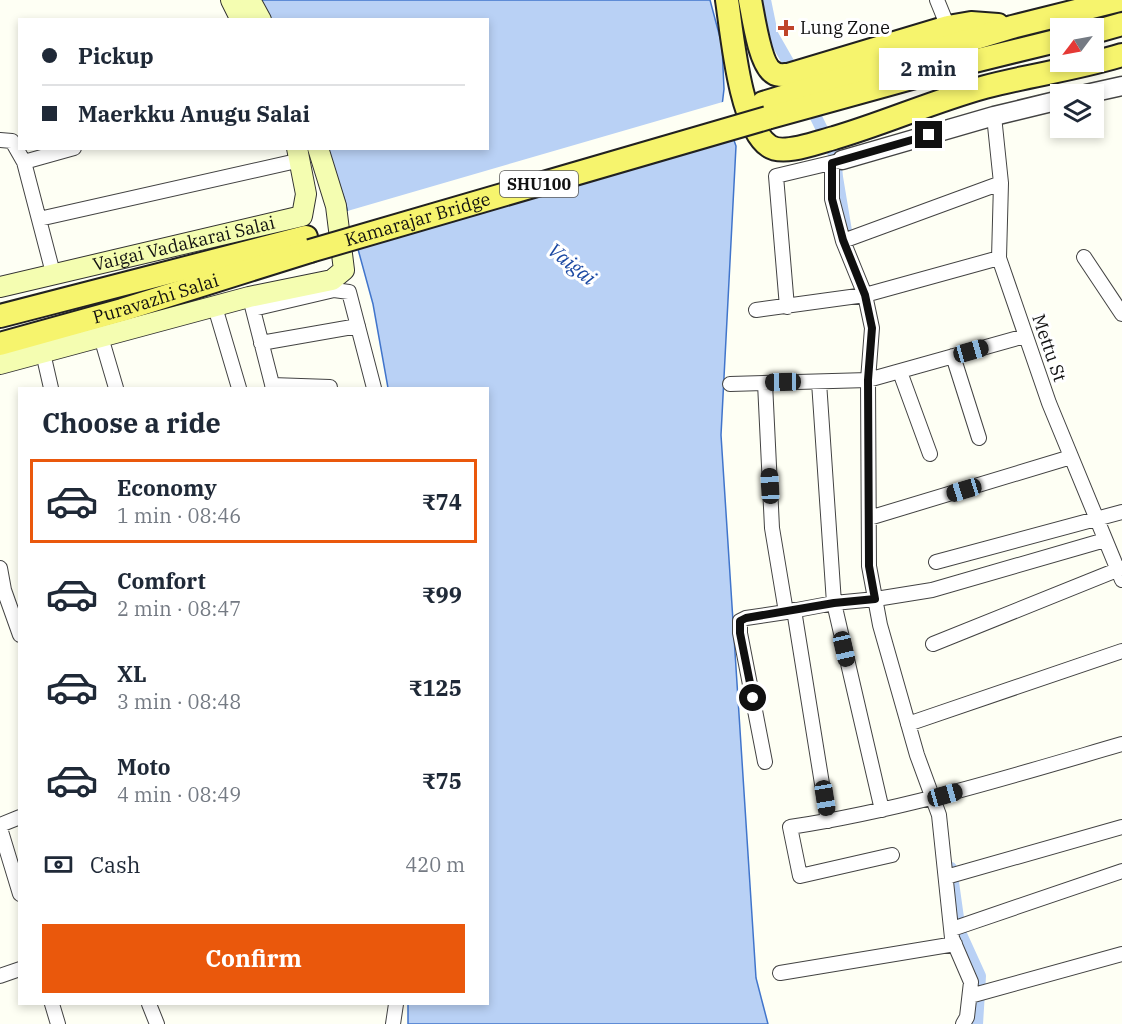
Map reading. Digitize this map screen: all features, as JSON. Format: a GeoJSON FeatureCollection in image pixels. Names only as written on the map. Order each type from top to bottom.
{"type":"FeatureCollection","features":[{"type":"Feature","properties":{"kind":"main road"},"geometry":{"type":"LineString","coordinates":[[231,0],[240,18]]}},
{"type":"Feature","properties":{"kind":"main road"},"geometry":{"type":"LineString","coordinates":[[250,0],[260,18]]}},
{"type":"Feature","properties":{"kind":"main road"},"geometry":{"type":"LineString","coordinates":[[727,0],[741,89],[756,132],[764,142],[776,150],[840,136],[984,87],[1122,55]]}},
{"type":"Feature","properties":{"kind":"main road"},"geometry":{"type":"LineString","coordinates":[[750,0],[765,63],[773,73],[803,89],[948,27],[971,23],[1012,27]]}},
{"type":"Feature","properties":{"kind":"main road","name":"SHU100"},"geometry":{"type":"LineString","coordinates":[[803,89],[1012,27],[1120,0]]}},
{"type":"Feature","properties":{"kind":"main road"},"geometry":{"type":"LineString","coordinates":[[1104,29],[1122,24]]}},
{"type":"Feature","properties":{"kind":"main road","name":"SHU100"},"geometry":{"type":"LineString","coordinates":[[803,89],[1050,42]]}},
{"type":"Feature","properties":{"kind":"main road","name":"Kamarajar Bridge"},"geometry":{"type":"LineString","coordinates":[[308,244],[765,110],[803,89]]}},
{"type":"Feature","properties":{"kind":"main road"},"geometry":{"type":"LineString","coordinates":[[0,364],[216,307],[251,303],[332,280],[344,270],[336,206],[319,150]]}},
{"type":"Feature","properties":{"kind":"main road","name":"Vaigai Vadakarai Salai"},"geometry":{"type":"LineString","coordinates":[[0,286],[302,216],[306,194],[299,154]]}},
{"type":"Feature","properties":{"kind":"main road","name":"Puravazhi Salai"},"geometry":{"type":"LineString","coordinates":[[0,316],[308,244]]}},
{"type":"Feature","properties":{"kind":"main road","name":"Puravazhi Salai"},"geometry":{"type":"LineString","coordinates":[[0,344],[122,310],[308,244]]}},
{"type":"Feature","properties":{"kind":"street"},"geometry":{"type":"LineString","coordinates":[[937,0],[948,27]]}},
{"type":"Feature","properties":{"kind":"street"},"geometry":{"type":"LineString","coordinates":[[1104,90],[1122,87]]}},
{"type":"Feature","properties":{"kind":"street"},"geometry":{"type":"LineString","coordinates":[[787,307],[776,176],[1050,102]]}},
{"type":"Feature","properties":{"kind":"street","name":"Mettu St"},"geometry":{"type":"LineString","coordinates":[[994,116],[1001,183],[999,258],[1024,336],[1096,519],[1120,573]]}},
{"type":"Feature","properties":{"kind":"street"},"geometry":{"type":"LineString","coordinates":[[0,140],[12,141],[24,162],[54,273]]}},
{"type":"Feature","properties":{"kind":"street"},"geometry":{"type":"LineString","coordinates":[[24,162],[67,150]]}},
{"type":"Feature","properties":{"kind":"street"},"geometry":{"type":"LineString","coordinates":[[39,219],[299,154]]}},
{"type":"Feature","properties":{"kind":"street"},"geometry":{"type":"LineString","coordinates":[[835,162],[832,199],[869,294],[872,328],[872,517],[869,566],[879,599],[880,625],[912,722],[917,755],[937,797],[951,876],[957,927],[955,944],[976,994],[963,1024]]}},
{"type":"Feature","properties":{"kind":"street"},"geometry":{"type":"LineString","coordinates":[[847,239],[1001,183]]}},
{"type":"Feature","properties":{"kind":"street"},"geometry":{"type":"LineString","coordinates":[[1084,256],[1122,314]]}},
{"type":"Feature","properties":{"kind":"street"},"geometry":{"type":"LineString","coordinates":[[756,310],[869,294],[999,258]]}},
{"type":"Feature","properties":{"kind":"street"},"geometry":{"type":"LineString","coordinates":[[330,387],[273,387],[251,303],[334,290],[349,292],[374,387]]}},
{"type":"Feature","properties":{"kind":"street"},"geometry":{"type":"LineString","coordinates":[[216,307],[239,387]]}},
{"type":"Feature","properties":{"kind":"street"},"geometry":{"type":"LineString","coordinates":[[261,343],[358,326]]}},
{"type":"Feature","properties":{"kind":"street"},"geometry":{"type":"LineString","coordinates":[[730,384],[872,379],[1024,336]]}},
{"type":"Feature","properties":{"kind":"street"},"geometry":{"type":"LineString","coordinates":[[101,337],[116,387]]}},
{"type":"Feature","properties":{"kind":"street"},"geometry":{"type":"LineString","coordinates":[[43,353],[51,387]]}},
{"type":"Feature","properties":{"kind":"street"},"geometry":{"type":"LineString","coordinates":[[953,356],[979,438]]}},
{"type":"Feature","properties":{"kind":"street"},"geometry":{"type":"LineString","coordinates":[[900,372],[930,454]]}},
{"type":"Feature","properties":{"kind":"street"},"geometry":{"type":"LineString","coordinates":[[819,382],[834,603],[882,810]]}},
{"type":"Feature","properties":{"kind":"street"},"geometry":{"type":"LineString","coordinates":[[765,383],[772,528],[790,611],[828,821]]}},
{"type":"Feature","properties":{"kind":"street"},"geometry":{"type":"LineString","coordinates":[[872,517],[1071,457]]}},
{"type":"Feature","properties":{"kind":"street"},"geometry":{"type":"LineString","coordinates":[[936,562],[1122,512]]}},
{"type":"Feature","properties":{"kind":"street"},"geometry":{"type":"LineString","coordinates":[[765,762],[740,633],[740,621],[746,618],[834,603],[879,599],[932,590],[1105,540]]}},
{"type":"Feature","properties":{"kind":"street"},"geometry":{"type":"LineString","coordinates":[[0,568],[4,590],[18,629]]}},
{"type":"Feature","properties":{"kind":"street"},"geometry":{"type":"LineString","coordinates":[[933,644],[1120,573]]}},
{"type":"Feature","properties":{"kind":"street"},"geometry":{"type":"LineString","coordinates":[[912,722],[1122,651]]}},
{"type":"Feature","properties":{"kind":"street"},"geometry":{"type":"LineString","coordinates":[[892,855],[800,876],[790,827],[937,797],[1122,744]]}},
{"type":"Feature","properties":{"kind":"street"},"geometry":{"type":"LineString","coordinates":[[18,818],[0,827],[18,889]]}},
{"type":"Feature","properties":{"kind":"street"},"geometry":{"type":"LineString","coordinates":[[951,876],[1122,827]]}},
{"type":"Feature","properties":{"kind":"street"},"geometry":{"type":"LineString","coordinates":[[957,927],[1122,871]]}},
{"type":"Feature","properties":{"kind":"street"},"geometry":{"type":"LineString","coordinates":[[780,973],[955,944]]}},
{"type":"Feature","properties":{"kind":"street"},"geometry":{"type":"LineString","coordinates":[[976,994],[1122,954]]}},
{"type":"Feature","properties":{"kind":"street"},"geometry":{"type":"LineString","coordinates":[[0,976],[18,970]]}},
{"type":"Feature","properties":{"kind":"street"},"geometry":{"type":"LineString","coordinates":[[52,1005],[58,1024]]}},
{"type":"Feature","properties":{"kind":"street"},"geometry":{"type":"LineString","coordinates":[[149,1005],[157,1024]]}},
{"type":"Feature","properties":{"kind":"street"},"geometry":{"type":"LineString","coordinates":[[393,1024],[396,1005]]}},
{"type":"Feature","properties":{"kind":"water","name":"Vaigai"},"geometry":{"type":"Polygon","coordinates":[[[261,0],[710,0],[722,45],[724,89],[722,106],[736,146],[721,435],[756,978],[768,1024],[408,1024],[408,1005],[489,1005],[489,387],[388,387],[373,304],[344,198],[327,150],[489,150],[489,18],[270,18],[261,0]]]}},
{"type":"Feature","properties":{"kind":"pier"},"geometry":{"type":"Polygon","coordinates":[[[726,101],[725,106],[736,138],[354,250],[344,212],[726,101]]]}},
{"type":"Feature","properties":{"kind":"waterway"},"geometry":{"type":"LineString","coordinates":[[765,0],[772,34],[796,76]]}},
{"type":"Feature","properties":{"kind":"waterway"},"geometry":{"type":"LineString","coordinates":[[809,103],[835,156],[846,231]]}},
{"type":"Feature","properties":{"kind":"waterway"},"geometry":{"type":"LineString","coordinates":[[951,868],[960,932],[980,976],[977,1024]]}},
{"type":"Feature","properties":{"kind":"place","name":"Lung Zone"},"geometry":{"type":"Point","coordinates":[786,28]}},
{"type":"Feature","properties":{"kind":"route"},"geometry":{"type":"LineString","coordinates":[[753,698],[740,633],[740,621],[746,618],[834,603],[875,599],[869,566],[868,380],[872,328],[865,295],[843,240],[832,199],[832,163],[929,135]]}}]}
